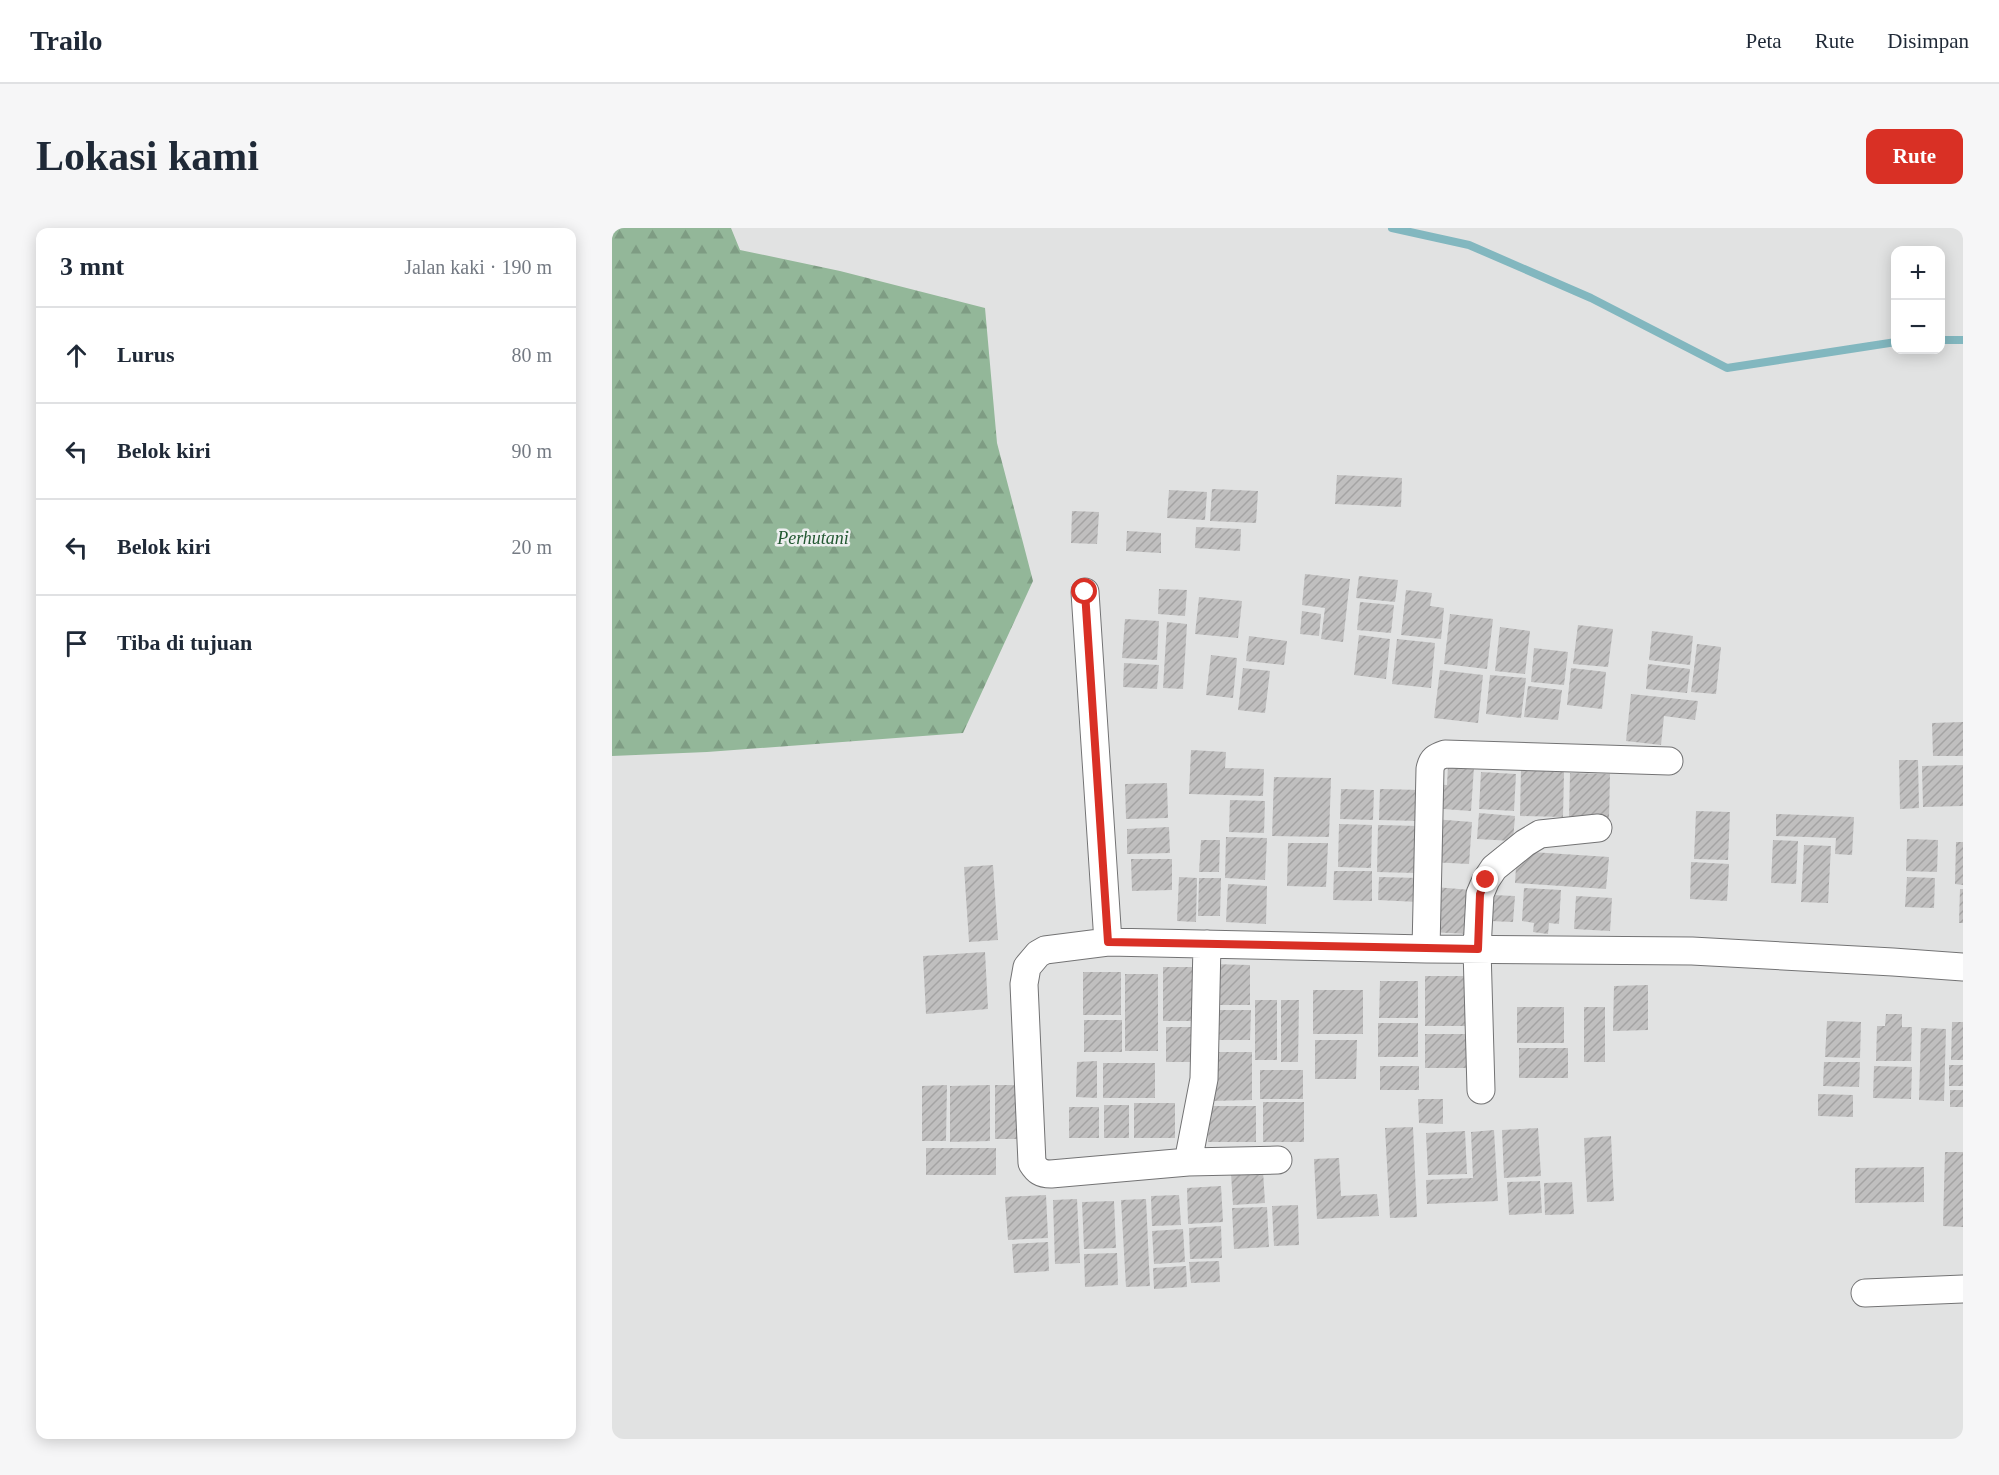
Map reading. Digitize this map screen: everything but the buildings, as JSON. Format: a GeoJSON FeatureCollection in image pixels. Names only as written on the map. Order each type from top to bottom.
{"type":"FeatureCollection","features":[{"type":"Feature","properties":{"kind":"street"},"geometry":{"type":"LineString","coordinates":[[1085,592],[1108,942]]}},
{"type":"Feature","properties":{"kind":"street"},"geometry":{"type":"LineString","coordinates":[[1426,949],[1430,769],[1432,761],[1437,756],[1445,753],[1669,761]]}},
{"type":"Feature","properties":{"kind":"street"},"geometry":{"type":"LineString","coordinates":[[1481,1090],[1478,949],[1480,894],[1486,880],[1494,868],[1540,834],[1598,828]]}},
{"type":"Feature","properties":{"kind":"street"},"geometry":{"type":"LineString","coordinates":[[1278,1160],[1188,1162],[1042,1174],[1032,1162],[1024,1001],[1027,967],[1038,954],[1045,950],[1108,942],[1426,949],[1692,951],[1963,967]]}},
{"type":"Feature","properties":{"kind":"street"},"geometry":{"type":"LineString","coordinates":[[1188,1162],[1204,1079],[1207,944]]}},
{"type":"Feature","properties":{"kind":"street"},"geometry":{"type":"LineString","coordinates":[[1865,1293],[1963,1289]]}},
{"type":"Feature","properties":{"kind":"green space","name":"Perhutani"},"geometry":{"type":"Polygon","coordinates":[[[612,228],[731,228],[740,250],[840,271],[985,308],[997,443],[1033,581],[963,733],[707,752],[612,756],[612,228]]]}},
{"type":"Feature","properties":{"kind":"waterway"},"geometry":{"type":"LineString","coordinates":[[1392,228],[1469,245],[1591,298],[1727,368],[1891,343]]}},
{"type":"Feature","properties":{"kind":"waterway"},"geometry":{"type":"LineString","coordinates":[[1945,340],[1963,340]]}},
{"type":"Feature","properties":{"kind":"route"},"geometry":{"type":"LineString","coordinates":[[1085,592],[1108,942],[1478,949],[1480,894],[1486,880]]}}]}
